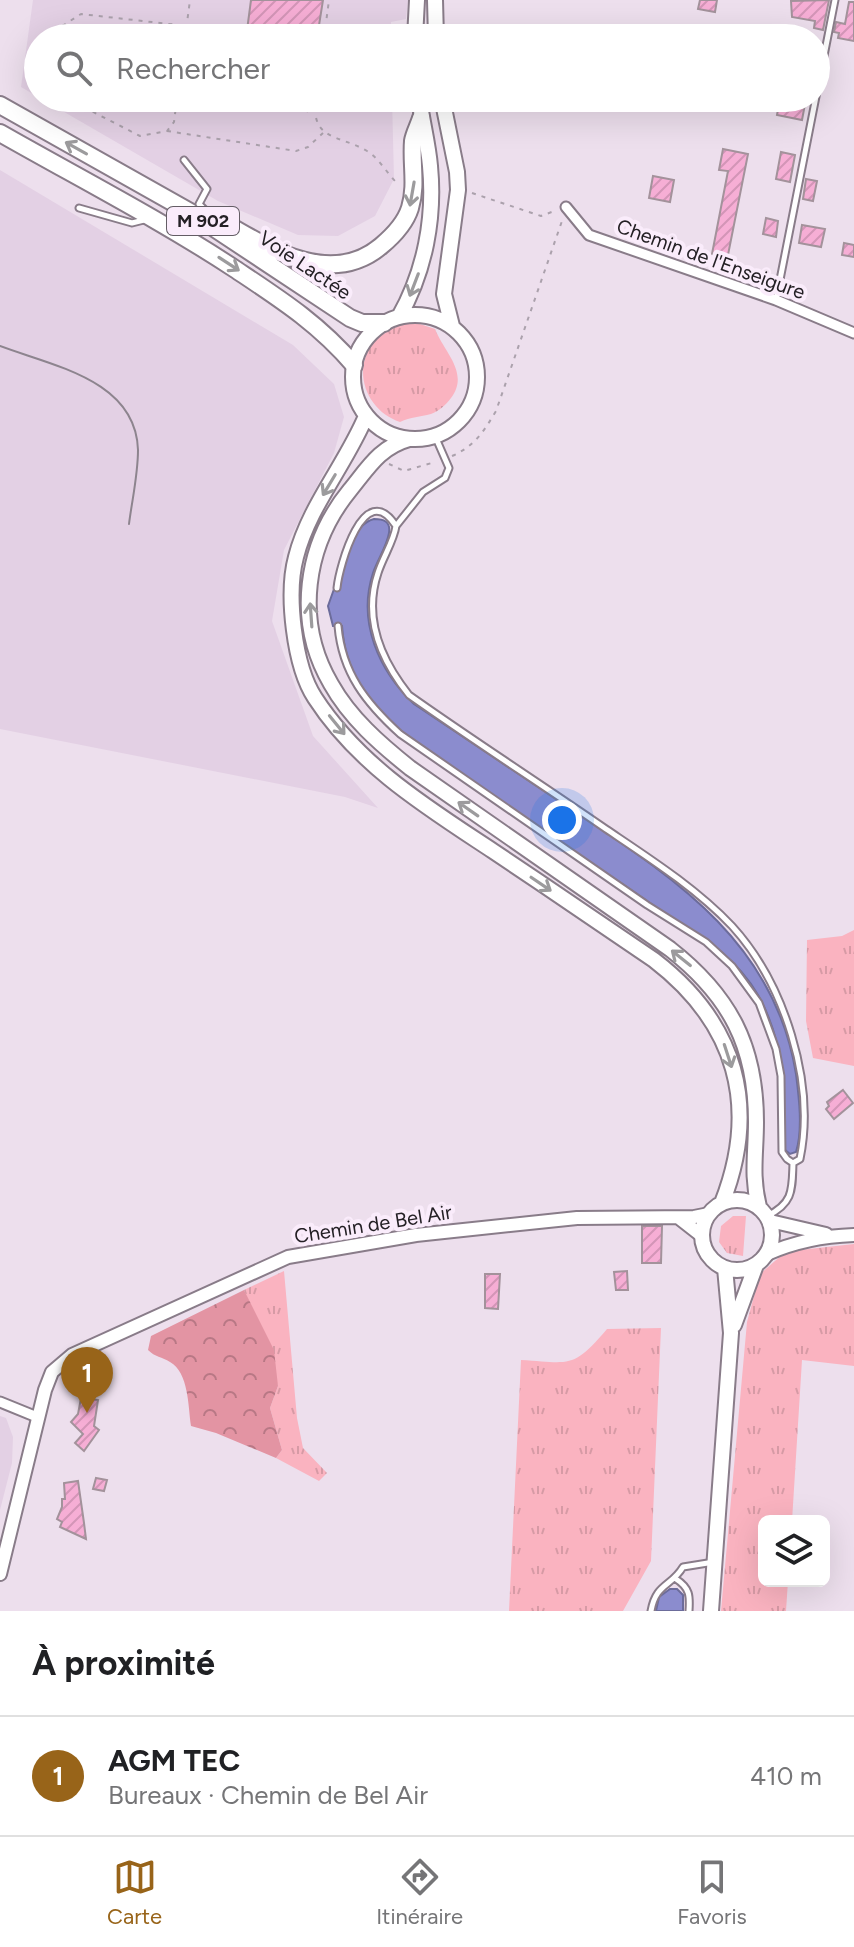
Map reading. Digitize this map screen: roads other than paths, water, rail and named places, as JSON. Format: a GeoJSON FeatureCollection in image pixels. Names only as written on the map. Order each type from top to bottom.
{"type":"FeatureCollection","features":[{"type":"Feature","properties":{"kind":"highway","name":"Voie Lactée"},"geometry":{"type":"LineString","coordinates":[[0,105],[190,212],[350,318],[362,323],[392,320]]}},
{"type":"Feature","properties":{"kind":"highway"},"geometry":{"type":"LineString","coordinates":[[108,166],[182,198],[294,259],[320,266],[351,263],[373,253],[392,237],[409,211],[415,181],[413,139],[421,118]]}},
{"type":"Feature","properties":{"kind":"highway","name":"Voie Lactée"},"geometry":{"type":"LineString","coordinates":[[0,133],[154,218],[285,302],[328,335],[354,365]]}},
{"type":"Feature","properties":{"kind":"main road"},"geometry":{"type":"LineString","coordinates":[[416,24],[417,0]]}},
{"type":"Feature","properties":{"kind":"main road"},"geometry":{"type":"LineString","coordinates":[[435,0],[436,24]]}},
{"type":"Feature","properties":{"kind":"main road"},"geometry":{"type":"LineString","coordinates":[[409,439],[385,431],[366,416],[357,401],[353,383],[354,365],[365,341],[392,320],[418,275],[426,244],[430,164],[420,112]]}},
{"type":"Feature","properties":{"kind":"main road"},"geometry":{"type":"LineString","coordinates":[[445,112],[457,172],[457,214],[444,294],[452,326]]}},
{"type":"Feature","properties":{"kind":"main road"},"geometry":{"type":"LineString","coordinates":[[392,320],[417,314],[452,326],[466,340],[475,357],[478,377],[475,396],[466,413],[452,427],[435,436],[392,444],[378,456],[341,502],[318,540],[311,566],[312,638],[330,684],[370,735],[410,768],[670,949],[717,993],[738,1027],[750,1058],[756,1093],[753,1181],[772,1238],[731,1333]]}},
{"type":"Feature","properties":{"kind":"main road"},"geometry":{"type":"LineString","coordinates":[[366,416],[356,440],[306,525],[295,559],[292,589],[296,647],[314,697],[358,750],[398,787],[654,960],[678,978],[703,1006],[722,1037],[738,1091],[738,1131],[733,1175],[722,1203],[709,1214],[702,1236],[711,1258],[725,1268],[741,1270],[761,1260]]}},
{"type":"Feature","properties":{"kind":"main road"},"geometry":{"type":"LineString","coordinates":[[722,1203],[745,1200],[766,1215]]}},
{"type":"Feature","properties":{"kind":"main road"},"geometry":{"type":"LineString","coordinates":[[711,1611],[731,1333],[725,1268]]}},
{"type":"Feature","properties":{"kind":"street","name":"Chemin de l'Enseigure"},"geometry":{"type":"LineString","coordinates":[[566,207],[589,235],[776,300],[854,333]]}},
{"type":"Feature","properties":{"kind":"street","name":"Chemin de Bel Air"},"geometry":{"type":"LineString","coordinates":[[0,1574],[37,1417],[52,1372],[72,1355],[288,1257],[416,1235],[577,1218],[679,1218],[709,1214]]}},
{"type":"Feature","properties":{"kind":"street"},"geometry":{"type":"LineString","coordinates":[[766,1215],[833,1236]]}},
{"type":"Feature","properties":{"kind":"street"},"geometry":{"type":"LineString","coordinates":[[679,1218],[702,1236]]}},
{"type":"Feature","properties":{"kind":"street"},"geometry":{"type":"LineString","coordinates":[[761,1260],[785,1246],[854,1235]]}},
{"type":"Feature","properties":{"kind":"street"},"geometry":{"type":"LineString","coordinates":[[0,1402],[37,1417]]}},
{"type":"Feature","properties":{"kind":"lane"},"geometry":{"type":"LineString","coordinates":[[830,25],[835,0]]}},
{"type":"Feature","properties":{"kind":"lane"},"geometry":{"type":"LineString","coordinates":[[776,300],[813,112]]}},
{"type":"Feature","properties":{"kind":"lane"},"geometry":{"type":"LineString","coordinates":[[184,160],[207,189],[199,204],[209,214]]}},
{"type":"Feature","properties":{"kind":"lane"},"geometry":{"type":"LineString","coordinates":[[79,208],[132,223],[154,218]]}},
{"type":"Feature","properties":{"kind":"lane"},"geometry":{"type":"LineString","coordinates":[[435,436],[449,468],[445,478],[423,492],[396,526],[375,581],[373,629],[390,671],[409,695],[671,874],[732,927],[775,992],[792,1036],[803,1116],[800,1159],[793,1163]]}},
{"type":"Feature","properties":{"kind":"lane"},"geometry":{"type":"LineString","coordinates":[[337,588],[346,549],[363,517],[376,513],[386,515],[396,526]]}},
{"type":"Feature","properties":{"kind":"lane"},"geometry":{"type":"LineString","coordinates":[[338,626],[345,665],[358,690],[374,711],[400,734],[647,905],[706,942],[732,966],[759,1003],[776,1049],[781,1076],[782,1152],[793,1163]]}},
{"type":"Feature","properties":{"kind":"lane"},"geometry":{"type":"LineString","coordinates":[[766,1215],[782,1209],[791,1194],[793,1163]]}},
{"type":"Feature","properties":{"kind":"lane"},"geometry":{"type":"LineString","coordinates":[[651,1611],[654,1595],[664,1583],[676,1579],[683,1567],[715,1562]]}},
{"type":"Feature","properties":{"kind":"lane"},"geometry":{"type":"LineString","coordinates":[[676,1579],[684,1584],[690,1594],[689,1611]]}},
{"type":"Feature","properties":{"kind":"water"},"geometry":{"type":"Polygon","coordinates":[[[374,519],[386,522],[389,529],[373,573],[368,610],[374,644],[391,676],[414,704],[647,861],[682,888],[743,950],[766,987],[785,1028],[798,1093],[800,1124],[796,1152],[790,1154],[784,1149],[784,1090],[774,1033],[758,995],[735,965],[693,931],[401,731],[368,697],[353,671],[342,626],[333,626],[328,606],[334,589],[339,588],[354,538],[359,529],[374,519]]]}},
{"type":"Feature","properties":{"kind":"water"},"geometry":{"type":"Polygon","coordinates":[[[670,1589],[677,1589],[683,1595],[683,1611],[656,1611],[659,1597],[670,1589]]]}},
{"type":"Feature","properties":{"kind":"tram line"},"geometry":{"type":"LineString","coordinates":[[0,346],[88,379],[123,407],[134,426],[138,450],[129,524]]}},
{"type":"Feature","properties":{"kind":"place","name":"AGM TEC"},"geometry":{"type":"Point","coordinates":[87,1413]}}]}
